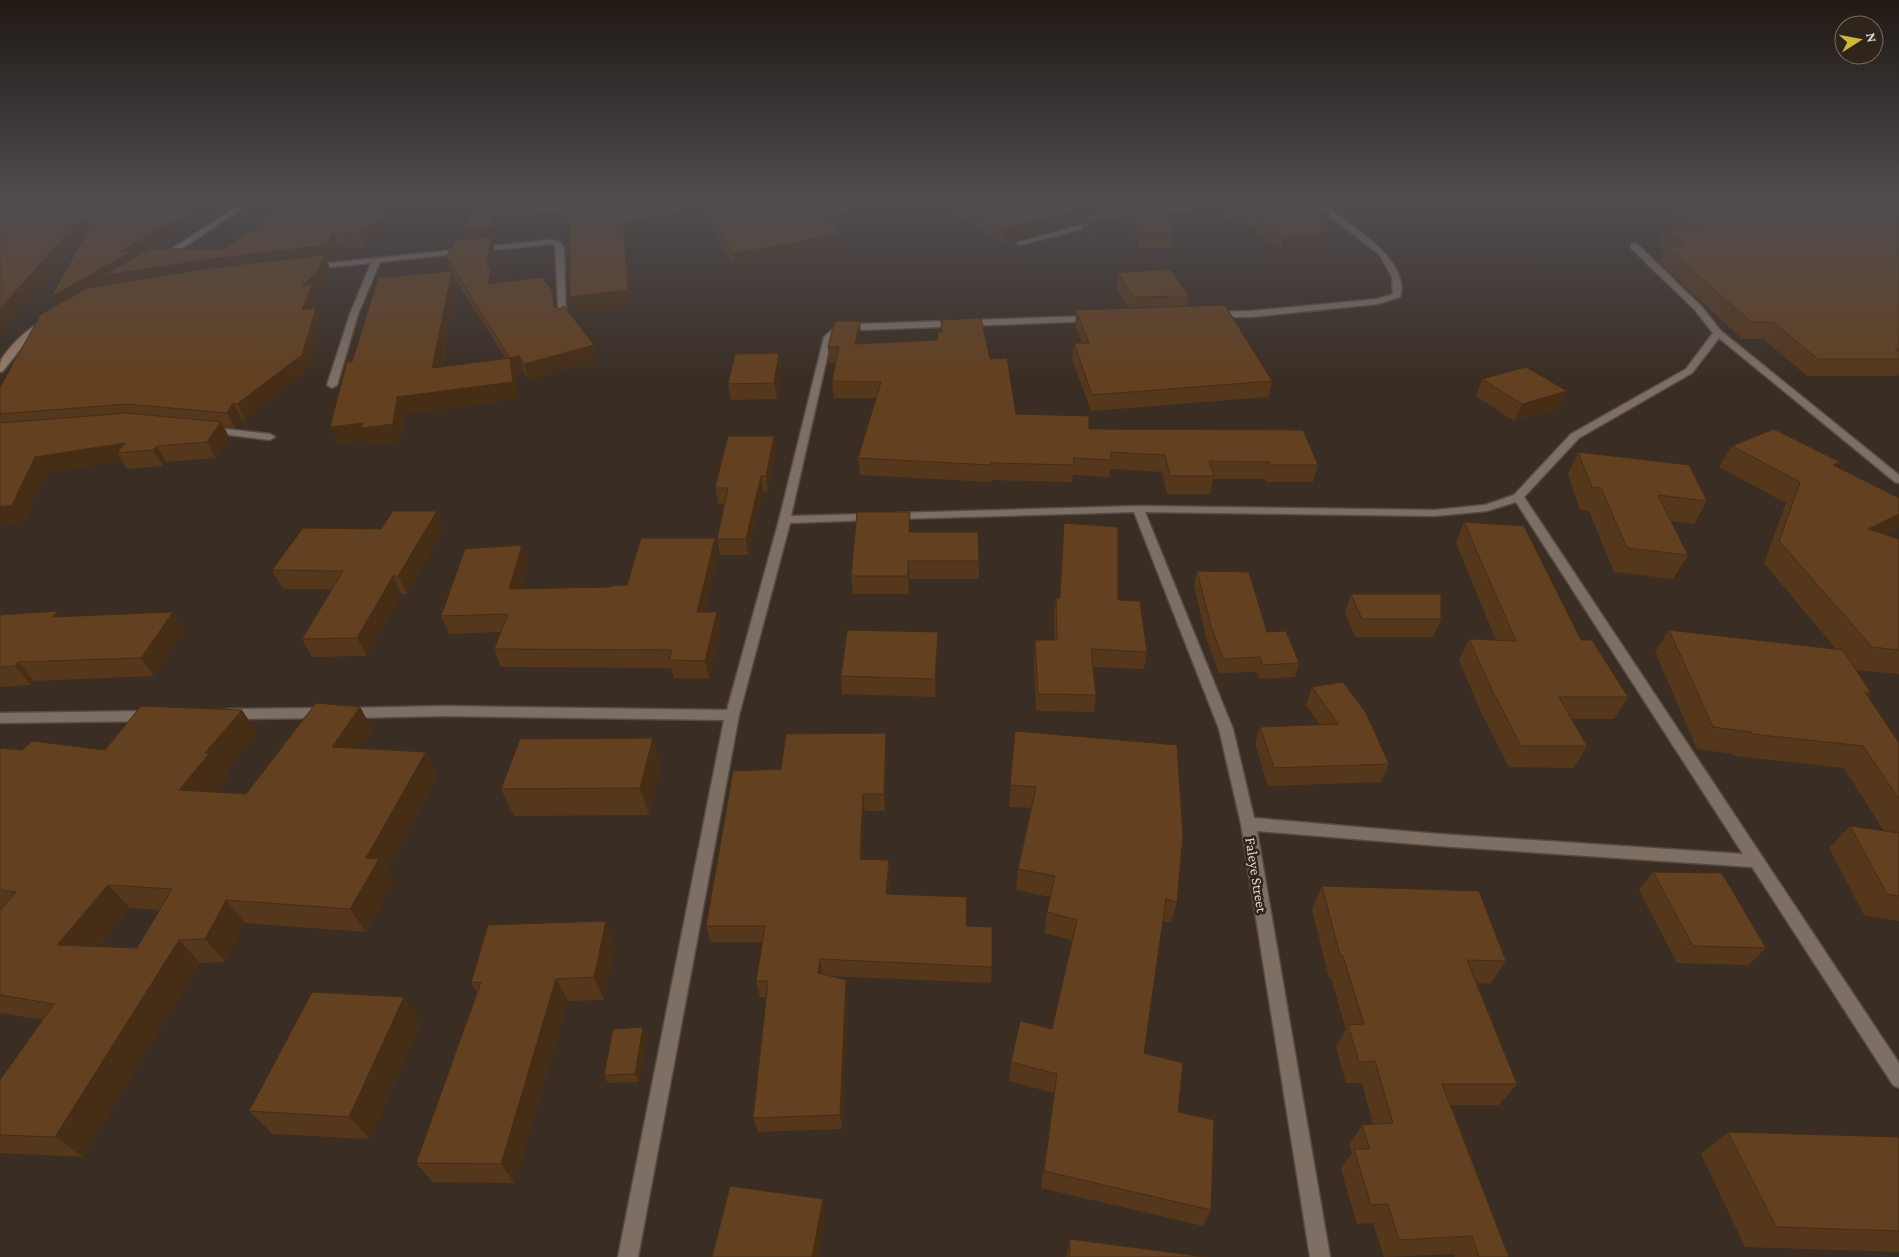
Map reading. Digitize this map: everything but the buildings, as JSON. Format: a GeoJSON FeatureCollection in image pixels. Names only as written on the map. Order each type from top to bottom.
{"type":"FeatureCollection","features":[{"type":"Feature","properties":{"kind":"street"},"geometry":{"type":"LineString","coordinates":[[153,263],[157,261]]}},
{"type":"Feature","properties":{"kind":"street"},"geometry":{"type":"LineString","coordinates":[[308,268],[364,261]]}},
{"type":"Feature","properties":{"kind":"street"},"geometry":{"type":"LineString","coordinates":[[332,385],[354,314],[376,261]]}},
{"type":"Feature","properties":{"kind":"street"},"geometry":{"type":"LineString","coordinates":[[561,261],[563,320]]}},
{"type":"Feature","properties":{"kind":"street"},"geometry":{"type":"LineString","coordinates":[[1202,316],[1251,314],[1378,301],[1397,295],[1396,277],[1386,261]]}},
{"type":"Feature","properties":{"kind":"street"},"geometry":{"type":"LineString","coordinates":[[1649,261],[1698,308],[1718,333],[1899,480]]}},
{"type":"Feature","properties":{"kind":"street"},"geometry":{"type":"LineString","coordinates":[[628,1257],[732,715],[785,520],[826,339],[835,332],[860,327],[1104,319]]}},
{"type":"Feature","properties":{"kind":"street"},"geometry":{"type":"LineString","coordinates":[[0,369],[12,350],[25,338],[53,320]]}},
{"type":"Feature","properties":{"kind":"street"},"geometry":{"type":"LineString","coordinates":[[785,520],[1138,509],[1435,512],[1487,508],[1518,497],[1575,436],[1689,371],[1718,333]]}},
{"type":"Feature","properties":{"kind":"street"},"geometry":{"type":"LineString","coordinates":[[194,428],[270,437]]}},
{"type":"Feature","properties":{"kind":"street"},"geometry":{"type":"LineString","coordinates":[[1518,497],[1899,1079]]}},
{"type":"Feature","properties":{"kind":"street","name":"Faleye Street"},"geometry":{"type":"LineString","coordinates":[[1138,509],[1226,729],[1248,824],[1320,1257]]}},
{"type":"Feature","properties":{"kind":"street"},"geometry":{"type":"LineString","coordinates":[[217,714],[445,711],[732,715]]}},
{"type":"Feature","properties":{"kind":"street"},"geometry":{"type":"LineString","coordinates":[[0,718],[158,715]]}},
{"type":"Feature","properties":{"kind":"street"},"geometry":{"type":"LineString","coordinates":[[1248,824],[1448,841],[1756,861]]}}]}
